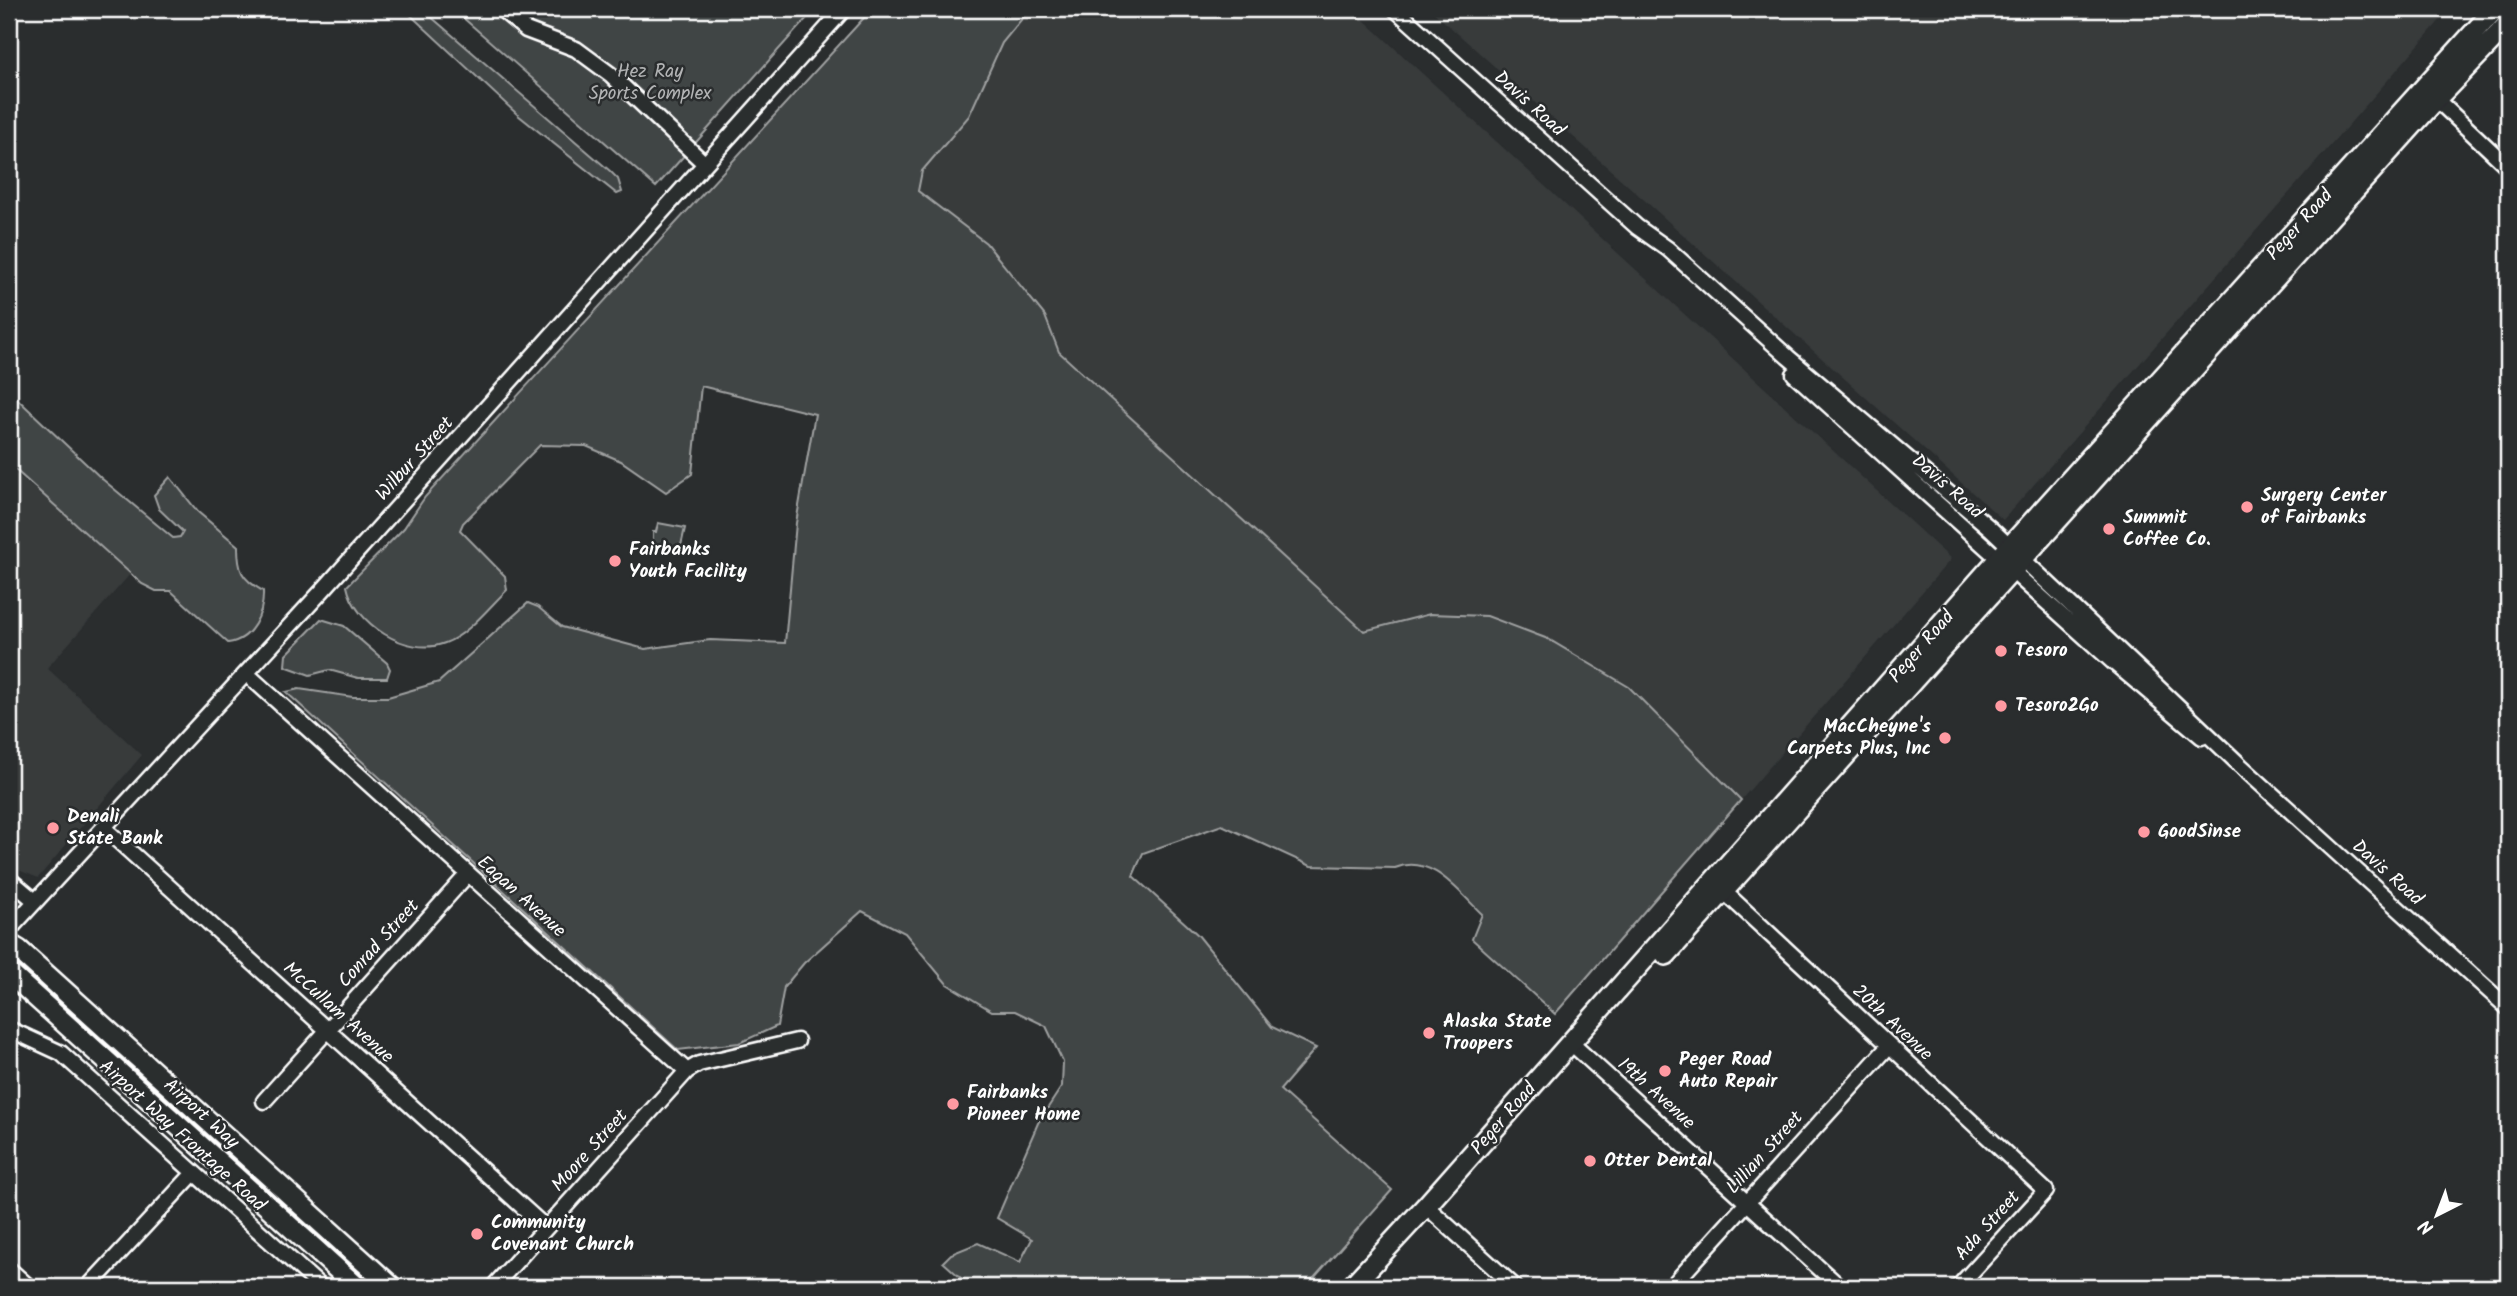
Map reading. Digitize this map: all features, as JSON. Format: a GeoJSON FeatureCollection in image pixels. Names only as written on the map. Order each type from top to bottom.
{"type":"FeatureCollection","features":[{"type":"Feature","properties":{"kind":"main road","name":"Peger Road"},"geometry":{"type":"LineString","coordinates":[[1369,1287],[1431,1210],[2011,559],[2494,9]]}},
{"type":"Feature","properties":{"kind":"main road","name":"Peger Road"},"geometry":{"type":"LineString","coordinates":[[2011,559],[2508,24]]}},
{"type":"Feature","properties":{"kind":"main road","name":"Airport Way"},"geometry":{"type":"LineString","coordinates":[[9,944],[19,950],[392,1287]]}},
{"type":"Feature","properties":{"kind":"main road","name":"Airport Way"},"geometry":{"type":"LineString","coordinates":[[9,973],[357,1287]]}},
{"type":"Feature","properties":{"kind":"main road","name":"Peger Road"},"geometry":{"type":"LineString","coordinates":[[1351,1287],[1431,1210]]}},
{"type":"Feature","properties":{"kind":"street"},"geometry":{"type":"LineString","coordinates":[[501,9],[526,30],[576,49],[610,74],[705,164]]}},
{"type":"Feature","properties":{"kind":"street","name":"Wilbur Street"},"geometry":{"type":"LineString","coordinates":[[9,930],[247,674],[844,9]]}},
{"type":"Feature","properties":{"kind":"street","name":"Davis Road"},"geometry":{"type":"LineString","coordinates":[[1395,9],[1637,227],[1668,249],[1788,357],[2011,559],[2186,725],[2241,766],[2508,1008]]}},
{"type":"Feature","properties":{"kind":"street"},"geometry":{"type":"LineString","coordinates":[[2436,99],[2508,167]]}},
{"type":"Feature","properties":{"kind":"street","name":"Eagan Avenue"},"geometry":{"type":"LineString","coordinates":[[247,674],[687,1071]]}},
{"type":"Feature","properties":{"kind":"street","name":"McCullam Avenue"},"geometry":{"type":"LineString","coordinates":[[104,828],[546,1228]]}},
{"type":"Feature","properties":{"kind":"street","name":"Conrad Street"},"geometry":{"type":"LineString","coordinates":[[264,1101],[467,874]]}},
{"type":"Feature","properties":{"kind":"street"},"geometry":{"type":"LineString","coordinates":[[9,879],[35,901]]}},
{"type":"Feature","properties":{"kind":"street","name":"20th Avenue"},"geometry":{"type":"LineString","coordinates":[[1718,887],[2046,1191]]}},
{"type":"Feature","properties":{"kind":"street","name":"Airport Way Frontage Road"},"geometry":{"type":"LineString","coordinates":[[9,1029],[61,1052],[321,1287]]}},
{"type":"Feature","properties":{"kind":"street"},"geometry":{"type":"LineString","coordinates":[[687,1071],[699,1064],[797,1041]]}},
{"type":"Feature","properties":{"kind":"street","name":"Lillian Street"},"geometry":{"type":"LineString","coordinates":[[1671,1287],[1889,1046]]}},
{"type":"Feature","properties":{"kind":"street","name":"19th Avenue"},"geometry":{"type":"LineString","coordinates":[[1576,1047],[1840,1287]]}},
{"type":"Feature","properties":{"kind":"street","name":"Moore Street"},"geometry":{"type":"LineString","coordinates":[[493,1287],[687,1071]]}},
{"type":"Feature","properties":{"kind":"street"},"geometry":{"type":"LineString","coordinates":[[88,1287],[194,1174]]}},
{"type":"Feature","properties":{"kind":"street","name":"Ada Street"},"geometry":{"type":"LineString","coordinates":[[1958,1287],[2046,1191]]}},
{"type":"Feature","properties":{"kind":"street"},"geometry":{"type":"LineString","coordinates":[[1431,1210],[1515,1287]]}},
{"type":"Feature","properties":{"kind":"street"},"geometry":{"type":"LineString","coordinates":[[9,1269],[29,1287]]}},
{"type":"Feature","properties":{"kind":"shaded area"},"geometry":{"type":"Polygon","coordinates":[[[1030,9],[1352,9],[1951,559],[1741,800],[1629,687],[1430,614],[1365,632],[1059,352],[1045,316],[986,243],[917,191],[922,171],[969,116],[1002,43],[1030,9]]]}},
{"type":"Feature","properties":{"kind":"shaded area"},"geometry":{"type":"Polygon","coordinates":[[[1430,9],[2450,9],[2003,520],[1430,9]]]}},
{"type":"Feature","properties":{"kind":"shaded area"},"geometry":{"type":"Polygon","coordinates":[[[9,468],[133,571],[47,668],[142,755],[38,878],[9,866],[9,468]]]}},
{"type":"Feature","properties":{"kind":"green space"},"geometry":{"type":"Polygon","coordinates":[[[404,9],[422,9],[610,171],[618,179],[622,192],[617,194],[518,115],[404,9]]]}},
{"type":"Feature","properties":{"kind":"green space","name":"Hez Ray Sports Complex"},"geometry":{"type":"Polygon","coordinates":[[[453,9],[815,9],[656,187],[453,9]]]}},
{"type":"Feature","properties":{"kind":"green space"},"geometry":{"type":"Polygon","coordinates":[[[872,9],[1030,9],[1002,43],[969,116],[922,171],[918,191],[986,243],[1045,316],[1059,352],[1364,631],[1430,614],[1487,616],[1548,639],[1629,687],[1741,800],[1555,1014],[1472,939],[1482,914],[1453,885],[1432,870],[1408,865],[1395,868],[1311,866],[1222,825],[1143,853],[1133,876],[1198,935],[1272,1027],[1316,1048],[1280,1090],[1392,1190],[1306,1287],[971,1287],[943,1262],[951,1254],[978,1243],[1020,1262],[1032,1239],[997,1218],[1038,1123],[1062,1086],[1063,1062],[1046,1026],[1015,1011],[992,1011],[947,984],[905,933],[862,911],[804,963],[784,987],[777,1026],[739,1043],[678,1050],[286,692],[299,689],[353,697],[388,697],[439,682],[528,603],[538,607],[562,627],[645,649],[710,640],[785,643],[796,523],[815,414],[701,386],[692,474],[666,492],[621,461],[586,446],[540,445],[463,523],[460,530],[505,576],[507,590],[454,639],[430,646],[415,646],[384,634],[360,613],[347,586],[404,528],[425,497],[872,9]]]}},
{"type":"Feature","properties":{"kind":"green space"},"geometry":{"type":"Polygon","coordinates":[[[9,391],[101,478],[173,538],[180,537],[183,532],[159,509],[154,495],[170,477],[198,512],[238,546],[242,573],[263,591],[259,616],[244,637],[228,643],[171,591],[156,591],[142,584],[9,464],[9,391]]]}},
{"type":"Feature","properties":{"kind":"green space"},"geometry":{"type":"Polygon","coordinates":[[[658,523],[685,528],[680,550],[653,545],[653,532],[656,532],[658,523]]]}},
{"type":"Feature","properties":{"kind":"green space"},"geometry":{"type":"Polygon","coordinates":[[[321,619],[344,626],[387,663],[390,669],[387,678],[358,678],[329,670],[310,675],[285,666],[286,655],[321,619]]]}},
{"type":"Feature","properties":{"kind":"place","name":"Surgery Center of Fairbanks"},"geometry":{"type":"Point","coordinates":[2247,507]}},
{"type":"Feature","properties":{"kind":"place","name":"Summit Coffee Co."},"geometry":{"type":"Point","coordinates":[2109,529]}},
{"type":"Feature","properties":{"kind":"place","name":"Fairbanks Youth Facility"},"geometry":{"type":"Point","coordinates":[615,561]}},
{"type":"Feature","properties":{"kind":"place","name":"Tesoro"},"geometry":{"type":"Point","coordinates":[2001,651]}},
{"type":"Feature","properties":{"kind":"place","name":"Tesoro2Go"},"geometry":{"type":"Point","coordinates":[2001,706]}},
{"type":"Feature","properties":{"kind":"place","name":"MacCheyne's Carpets Plus, Inc"},"geometry":{"type":"Point","coordinates":[1945,738]}},
{"type":"Feature","properties":{"kind":"place","name":"Denali State Bank"},"geometry":{"type":"Point","coordinates":[53,828]}},
{"type":"Feature","properties":{"kind":"place","name":"GoodSinse"},"geometry":{"type":"Point","coordinates":[2144,832]}},
{"type":"Feature","properties":{"kind":"place","name":"Alaska State Troopers"},"geometry":{"type":"Point","coordinates":[1429,1033]}},
{"type":"Feature","properties":{"kind":"place","name":"Peger Road Auto Repair"},"geometry":{"type":"Point","coordinates":[1665,1071]}},
{"type":"Feature","properties":{"kind":"place","name":"Fairbanks Pioneer Home"},"geometry":{"type":"Point","coordinates":[953,1104]}},
{"type":"Feature","properties":{"kind":"place","name":"Otter Dental"},"geometry":{"type":"Point","coordinates":[1590,1161]}},
{"type":"Feature","properties":{"kind":"place","name":"Community Covenant Church"},"geometry":{"type":"Point","coordinates":[477,1234]}}]}
